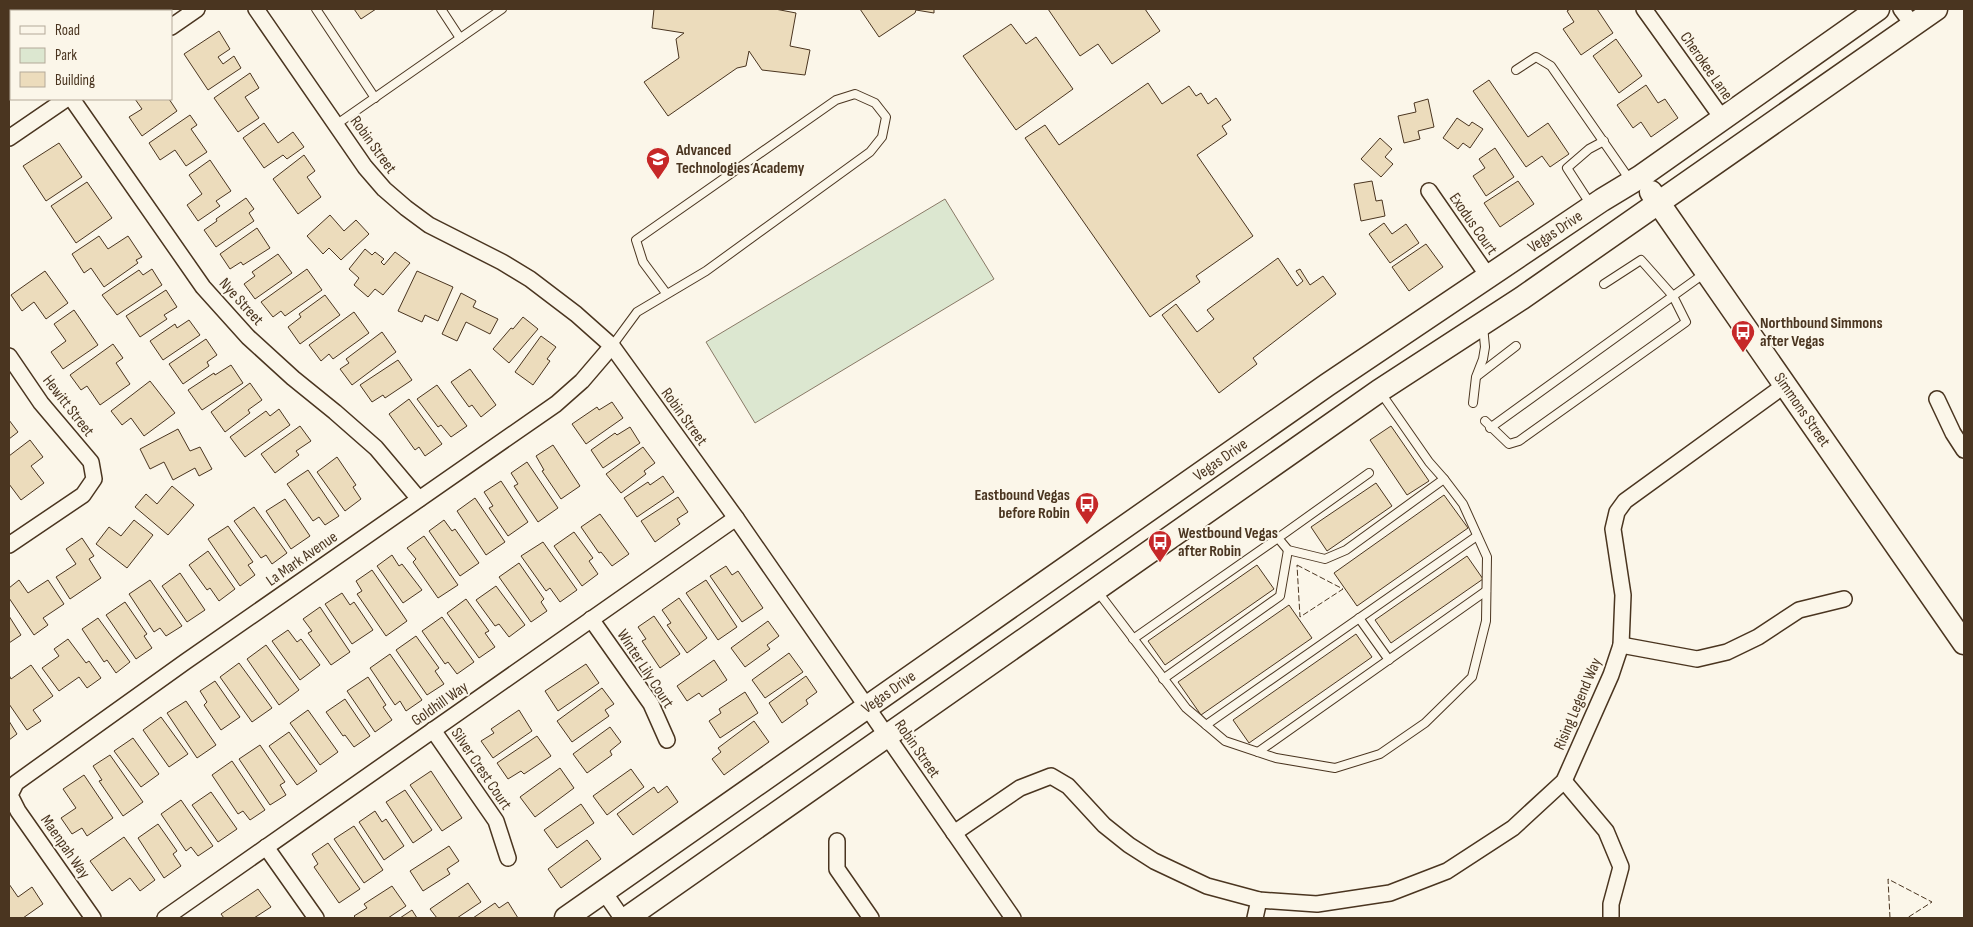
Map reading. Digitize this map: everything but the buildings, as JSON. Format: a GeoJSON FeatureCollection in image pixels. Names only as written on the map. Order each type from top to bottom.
{"type":"FeatureCollection","features":[{"type":"Feature","properties":{"kind":"main road","name":"Vegas Drive"},"geometry":{"type":"LineString","coordinates":[[566,918],[868,708],[1327,384],[1592,206],[1636,179],[1878,9]]}},
{"type":"Feature","properties":{"kind":"main road"},"geometry":{"type":"LineString","coordinates":[[627,918],[1380,391],[1482,324],[1658,203],[1907,17],[1936,9]]}},
{"type":"Feature","properties":{"kind":"main road","name":"Simmons Street"},"geometry":{"type":"LineString","coordinates":[[1636,179],[1658,203],[1964,643]]}},
{"type":"Feature","properties":{"kind":"main road"},"geometry":{"type":"LineString","coordinates":[[1208,468],[1230,497]]}},
{"type":"Feature","properties":{"kind":"street"},"geometry":{"type":"LineString","coordinates":[[172,26],[197,9]]}},
{"type":"Feature","properties":{"kind":"street","name":"Robin Street"},"geometry":{"type":"LineString","coordinates":[[256,9],[365,166],[384,189],[429,225],[502,262],[530,279],[576,314],[612,346],[736,518],[1013,918]]}},
{"type":"Feature","properties":{"kind":"street","name":"Cherokee Lane"},"geometry":{"type":"LineString","coordinates":[[1644,9],[1722,118]]}},
{"type":"Feature","properties":{"kind":"street"},"geometry":{"type":"LineString","coordinates":[[9,138],[65,100]]}},
{"type":"Feature","properties":{"kind":"street","name":"Nye Street"},"geometry":{"type":"LineString","coordinates":[[73,100],[203,287],[248,338],[376,448],[419,499]]}},
{"type":"Feature","properties":{"kind":"street","name":"Exodus Court"},"geometry":{"type":"LineString","coordinates":[[1429,192],[1488,276]]}},
{"type":"Feature","properties":{"kind":"street","name":"La Mark Avenue"},"geometry":{"type":"LineString","coordinates":[[10,795],[16,783],[32,771],[556,404],[582,381],[612,346]]}},
{"type":"Feature","properties":{"kind":"street","name":"Hewitt Street"},"geometry":{"type":"LineString","coordinates":[[9,356],[41,403],[91,462],[94,479],[83,495],[9,545]]}},
{"type":"Feature","properties":{"kind":"street","name":"Rising Legend Way"},"geometry":{"type":"LineString","coordinates":[[954,834],[1020,788],[1051,776],[1068,786],[1104,825],[1129,845],[1154,861],[1208,886],[1259,900],[1317,904],[1390,893],[1447,871],[1513,828],[1564,781],[1611,675],[1621,645],[1622,595],[1613,529],[1617,512],[1625,500],[1785,385]]}},
{"type":"Feature","properties":{"kind":"street"},"geometry":{"type":"LineString","coordinates":[[1937,399],[1953,434],[1964,450]]}},
{"type":"Feature","properties":{"kind":"street","name":"Goldhill Way"},"geometry":{"type":"LineString","coordinates":[[165,918],[736,518]]}},
{"type":"Feature","properties":{"kind":"street"},"geometry":{"type":"LineString","coordinates":[[1621,645],[1697,659],[1727,652],[1758,637],[1799,610],[1844,599]]}},
{"type":"Feature","properties":{"kind":"street","name":"Winter Lily Court"},"geometry":{"type":"LineString","coordinates":[[592,619],[651,704],[666,740]]}},
{"type":"Feature","properties":{"kind":"street","name":"Silver Crest Court"},"geometry":{"type":"LineString","coordinates":[[433,730],[496,821],[508,858]]}},
{"type":"Feature","properties":{"kind":"street"},"geometry":{"type":"LineString","coordinates":[[1564,781],[1606,831],[1621,867],[1611,904],[1611,918]]}},
{"type":"Feature","properties":{"kind":"street","name":"Maenpah Way"},"geometry":{"type":"LineString","coordinates":[[10,795],[18,810],[93,918]]}},
{"type":"Feature","properties":{"kind":"street"},"geometry":{"type":"LineString","coordinates":[[837,841],[838,869],[871,918]]}},
{"type":"Feature","properties":{"kind":"street"},"geometry":{"type":"LineString","coordinates":[[266,847],[316,918]]}},
{"type":"Feature","properties":{"kind":"street"},"geometry":{"type":"LineString","coordinates":[[604,892],[622,918]]}},
{"type":"Feature","properties":{"kind":"street"},"geometry":{"type":"LineString","coordinates":[[1255,918],[1259,900]]}},
{"type":"Feature","properties":{"kind":"lane"},"geometry":{"type":"LineString","coordinates":[[316,9],[375,98]]}},
{"type":"Feature","properties":{"kind":"lane"},"geometry":{"type":"LineString","coordinates":[[441,9],[460,38]]}},
{"type":"Feature","properties":{"kind":"lane"},"geometry":{"type":"LineString","coordinates":[[337,124],[502,9]]}},
{"type":"Feature","properties":{"kind":"lane"},"geometry":{"type":"LineString","coordinates":[[1516,70],[1536,57],[1550,66],[1604,141],[1636,179]]}},
{"type":"Feature","properties":{"kind":"lane"},"geometry":{"type":"LineString","coordinates":[[612,346],[637,312],[706,271],[870,152],[882,137],[886,117],[875,103],[855,94],[836,100],[636,240],[643,262],[666,294]]}},
{"type":"Feature","properties":{"kind":"lane"},"geometry":{"type":"LineString","coordinates":[[1592,206],[1567,168],[1588,150],[1604,141]]}},
{"type":"Feature","properties":{"kind":"lane"},"geometry":{"type":"LineString","coordinates":[[1604,284],[1641,260],[1673,296],[1686,322],[1519,441],[1509,444],[1488,424],[1673,296],[1706,272]]}},
{"type":"Feature","properties":{"kind":"lane"},"geometry":{"type":"LineString","coordinates":[[1472,403],[1476,377],[1485,348],[1482,324]]}},
{"type":"Feature","properties":{"kind":"lane"},"geometry":{"type":"LineString","coordinates":[[1476,377],[1516,346]]}},
{"type":"Feature","properties":{"kind":"lane"},"geometry":{"type":"LineString","coordinates":[[1097,590],[1186,708],[1225,741],[1276,758],[1335,768],[1380,754],[1425,723],[1472,677],[1486,621],[1487,557],[1463,504],[1429,462],[1380,391]]}},
{"type":"Feature","properties":{"kind":"lane"},"geometry":{"type":"LineString","coordinates":[[1133,639],[1369,473]]}},
{"type":"Feature","properties":{"kind":"lane"},"geometry":{"type":"LineString","coordinates":[[1278,538],[1288,550],[1325,559],[1346,550],[1444,479]]}},
{"type":"Feature","properties":{"kind":"lane"},"geometry":{"type":"LineString","coordinates":[[1206,725],[1477,536]]}},
{"type":"Feature","properties":{"kind":"lane"},"geometry":{"type":"LineString","coordinates":[[1163,679],[1280,596],[1288,550]]}},
{"type":"Feature","properties":{"kind":"lane"},"geometry":{"type":"LineString","coordinates":[[1258,752],[1486,591]]}},
{"type":"Feature","properties":{"kind":"lane"},"geometry":{"type":"LineString","coordinates":[[1359,618],[1388,660]]}},
{"type":"Feature","properties":{"kind":"green space"},"geometry":{"type":"Polygon","coordinates":[[[945,199],[994,279],[755,423],[706,342],[945,199]]]}},
{"type":"Feature","properties":{"kind":"fence"},"geometry":{"type":"LineString","coordinates":[[1297,565],[1343,589],[1300,617],[1297,565]]}},
{"type":"Feature","properties":{"kind":"fence"},"geometry":{"type":"LineString","coordinates":[[1890,918],[1888,879],[1932,902],[1907,918]]}},
{"type":"Feature","properties":{"kind":"place","name":"Advanced Technologies Academy"},"geometry":{"type":"Point","coordinates":[658,180]}},
{"type":"Feature","properties":{"kind":"place","name":"Northbound Simmons after Vegas"},"geometry":{"type":"Point","coordinates":[1743,353]}},
{"type":"Feature","properties":{"kind":"place","name":"Eastbound Vegas before Robin"},"geometry":{"type":"Point","coordinates":[1087,525]}},
{"type":"Feature","properties":{"kind":"place","name":"Westbound Vegas after Robin"},"geometry":{"type":"Point","coordinates":[1160,563]}}]}
